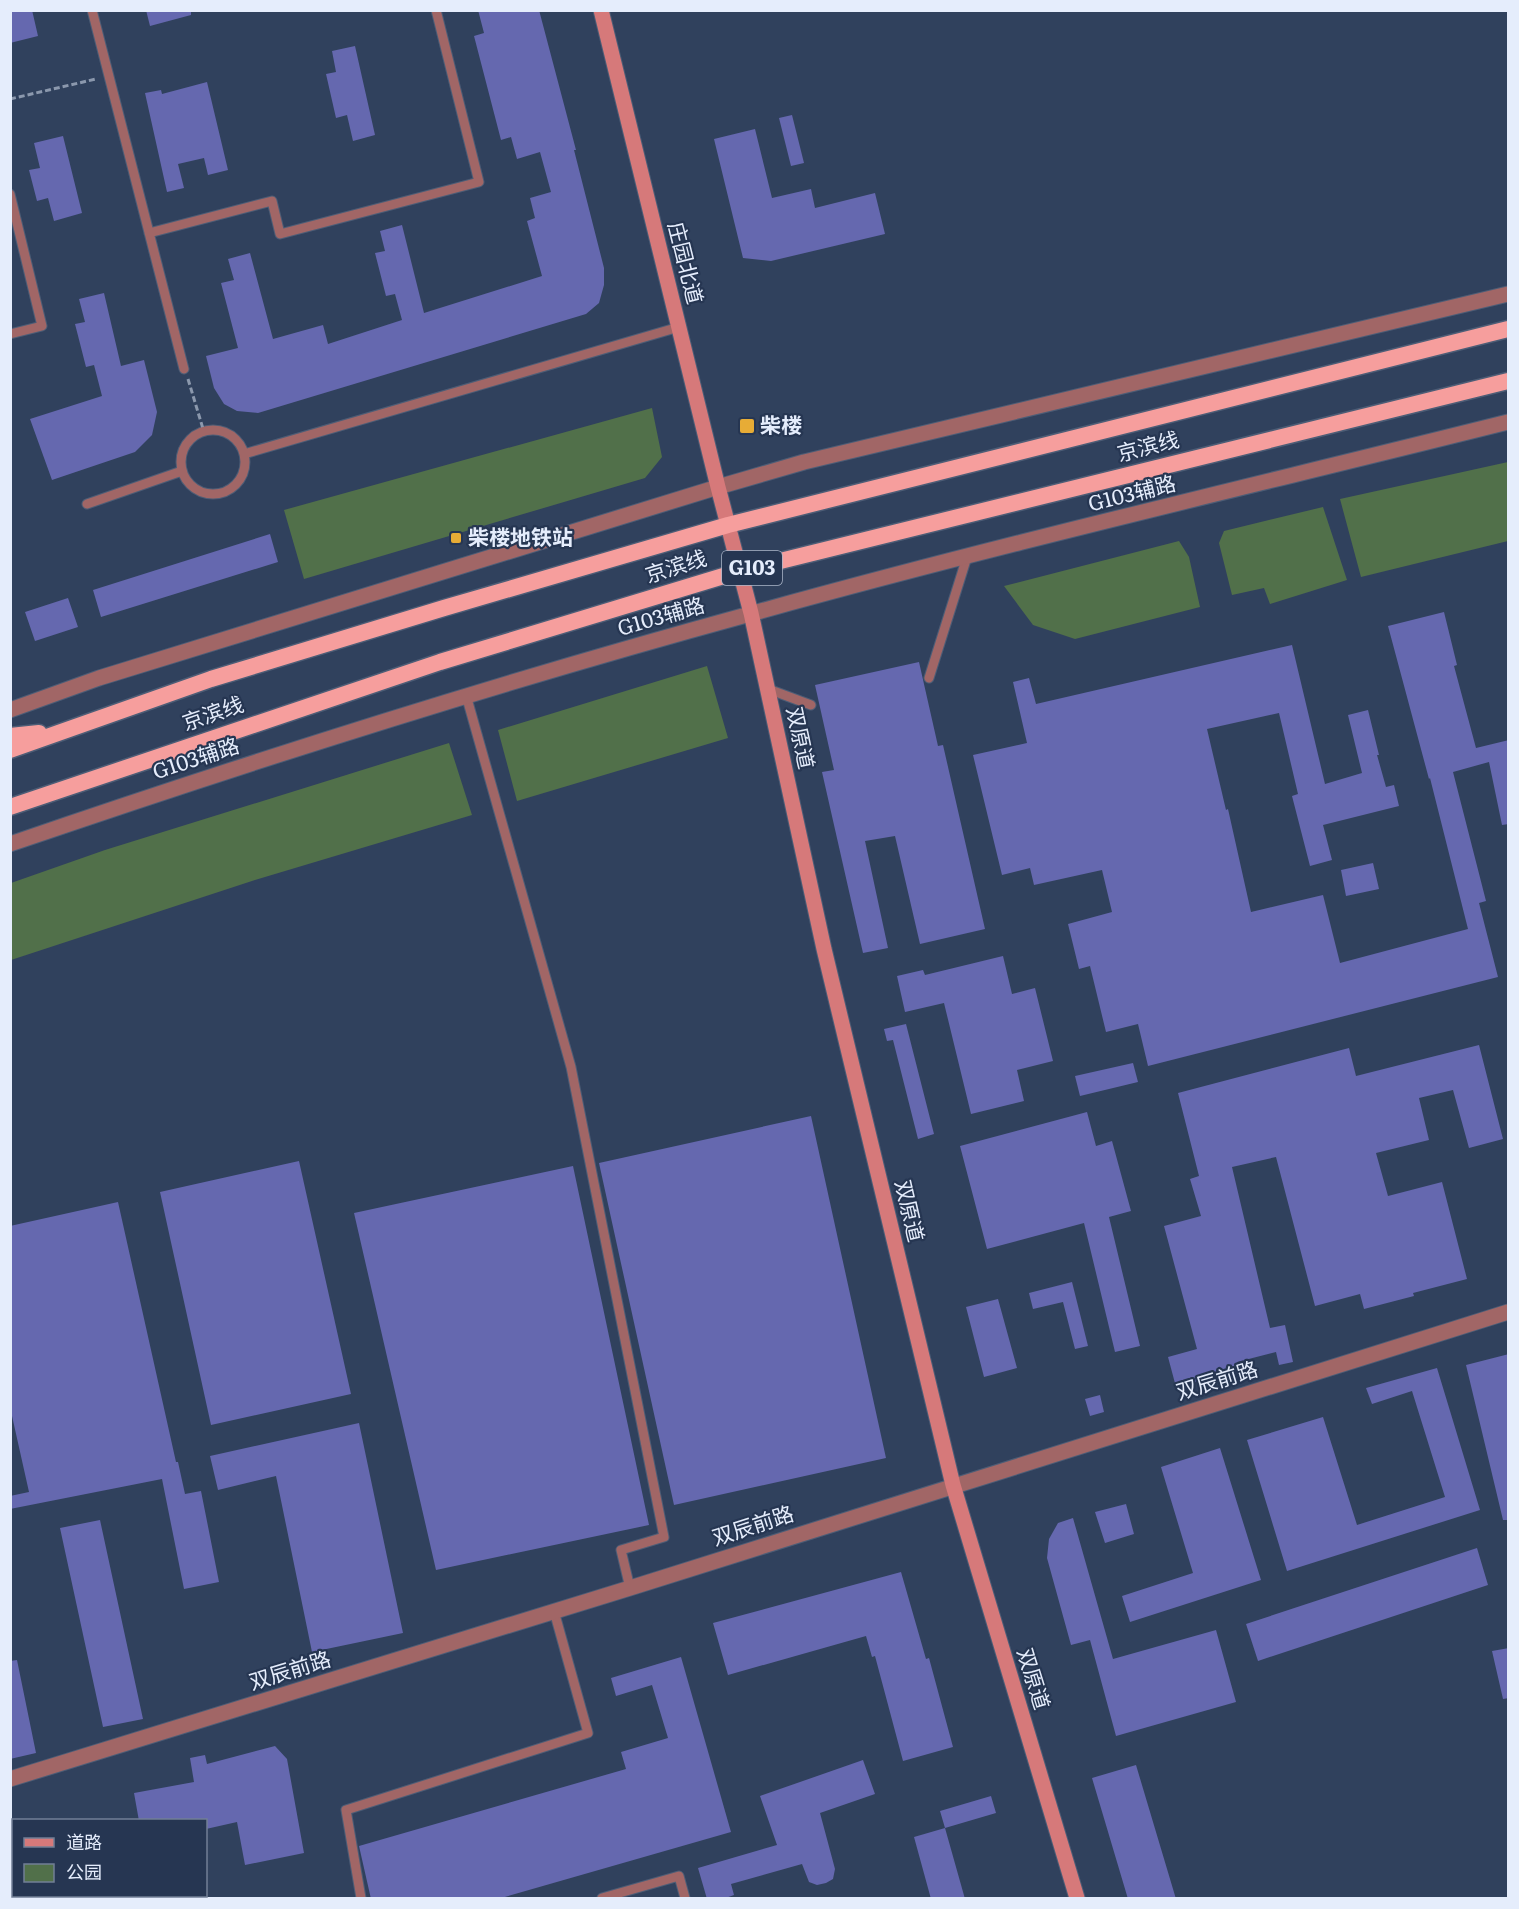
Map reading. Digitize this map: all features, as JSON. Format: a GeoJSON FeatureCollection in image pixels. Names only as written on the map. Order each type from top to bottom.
{"type":"FeatureCollection","features":[{"type":"Feature","properties":{"kind":"highway","name":"京滨线"},"geometry":{"type":"LineString","coordinates":[[10,750],[211,679],[728,525],[1509,329]]}},
{"type":"Feature","properties":{"kind":"highway","name":"京滨线"},"geometry":{"type":"LineString","coordinates":[[10,807],[440,662],[740,571],[1509,381]]}},
{"type":"Feature","properties":{"kind":"highway"},"geometry":{"type":"LineString","coordinates":[[10,736],[64,732]]}},
{"type":"Feature","properties":{"kind":"main road","name":"庄园北道"},"geometry":{"type":"LineString","coordinates":[[601,10],[728,525]]}},
{"type":"Feature","properties":{"kind":"main road","name":"双原道"},"geometry":{"type":"LineString","coordinates":[[728,525],[752,613],[824,949],[952,1485],[1077,1899]]}},
{"type":"Feature","properties":{"kind":"street"},"geometry":{"type":"LineString","coordinates":[[10,710],[99,678],[815,459],[1509,294]]}},
{"type":"Feature","properties":{"kind":"street","name":"G103辅路"},"geometry":{"type":"LineString","coordinates":[[10,844],[207,777],[466,695],[752,613],[1509,422]]}},
{"type":"Feature","properties":{"kind":"street","name":"双辰前路"},"geometry":{"type":"LineString","coordinates":[[10,1779],[630,1588],[952,1485],[1509,1312]]}},
{"type":"Feature","properties":{"kind":"lane"},"geometry":{"type":"LineString","coordinates":[[92,10],[184,369]]}},
{"type":"Feature","properties":{"kind":"lane"},"geometry":{"type":"LineString","coordinates":[[148,233],[272,201],[280,234],[479,182],[436,10]]}},
{"type":"Feature","properties":{"kind":"lane"},"geometry":{"type":"LineString","coordinates":[[10,194],[42,326],[10,334]]}},
{"type":"Feature","properties":{"kind":"lane"},"geometry":{"type":"LineString","coordinates":[[243,454],[679,327]]}},
{"type":"Feature","properties":{"kind":"lane"},"geometry":{"type":"LineString","coordinates":[[214,430],[233,437],[243,454],[245,465],[242,476],[236,485],[227,491],[205,494],[195,489],[187,481],[182,471],[181,461],[188,443],[204,432],[214,430]]}},
{"type":"Feature","properties":{"kind":"lane"},"geometry":{"type":"LineString","coordinates":[[87,504],[182,471]]}},
{"type":"Feature","properties":{"kind":"lane"},"geometry":{"type":"LineString","coordinates":[[929,678],[967,557]]}},
{"type":"Feature","properties":{"kind":"lane"},"geometry":{"type":"LineString","coordinates":[[768,689],[811,705]]}},
{"type":"Feature","properties":{"kind":"lane"},"geometry":{"type":"LineString","coordinates":[[466,695],[571,1067],[664,1537],[621,1550],[630,1588]]}},
{"type":"Feature","properties":{"kind":"lane"},"geometry":{"type":"LineString","coordinates":[[361,1899],[346,1810],[588,1733],[554,1611]]}},
{"type":"Feature","properties":{"kind":"lane"},"geometry":{"type":"LineString","coordinates":[[602,1899],[678,1876],[685,1899]]}},
{"type":"Feature","properties":{"kind":"path"},"geometry":{"type":"LineString","coordinates":[[10,99],[108,76]]}},
{"type":"Feature","properties":{"kind":"path"},"geometry":{"type":"LineString","coordinates":[[184,369],[204,432]]}},
{"type":"Feature","properties":{"kind":"green space"},"geometry":{"type":"Polygon","coordinates":[[[652,408],[662,457],[645,478],[304,579],[284,510],[652,408]]]}},
{"type":"Feature","properties":{"kind":"green space"},"geometry":{"type":"Polygon","coordinates":[[[1508,462],[1508,541],[1361,577],[1340,499],[1508,462]]]}},
{"type":"Feature","properties":{"kind":"green space"},"geometry":{"type":"Polygon","coordinates":[[[1323,507],[1347,580],[1270,604],[1264,588],[1232,595],[1219,543],[1224,531],[1323,507]]]}},
{"type":"Feature","properties":{"kind":"green space"},"geometry":{"type":"Polygon","coordinates":[[[1179,541],[1189,557],[1200,607],[1075,639],[1033,625],[1004,586],[1179,541]]]}},
{"type":"Feature","properties":{"kind":"green space"},"geometry":{"type":"Polygon","coordinates":[[[707,666],[728,738],[517,801],[498,730],[707,666]]]}},
{"type":"Feature","properties":{"kind":"green space"},"geometry":{"type":"Polygon","coordinates":[[[449,743],[472,815],[255,880],[11,960],[11,883],[105,850],[449,743]]]}},
{"type":"Feature","properties":{"kind":"building"},"geometry":{"type":"Polygon","coordinates":[[[10,10],[32,10],[38,36],[10,43],[10,10]]]}},
{"type":"Feature","properties":{"kind":"building"},"geometry":{"type":"Polygon","coordinates":[[[146,10],[191,10],[191,15],[150,26],[146,10]]]}},
{"type":"Feature","properties":{"kind":"building"},"geometry":{"type":"Polygon","coordinates":[[[478,10],[539,10],[604,268],[604,285],[599,303],[586,314],[258,413],[237,411],[224,404],[214,388],[206,356],[238,348],[221,283],[234,280],[228,259],[250,253],[273,339],[323,325],[328,344],[402,320],[395,294],[386,296],[375,253],[385,251],[380,231],[402,225],[424,313],[542,276],[527,221],[535,218],[530,198],[551,192],[540,152],[517,159],[511,137],[501,140],[474,36],[484,33],[478,10]]]}},
{"type":"Feature","properties":{"kind":"building"},"geometry":{"type":"Polygon","coordinates":[[[355,46],[375,135],[353,141],[347,115],[336,118],[326,74],[336,72],[332,51],[355,46]]]}},
{"type":"Feature","properties":{"kind":"building"},"geometry":{"type":"Polygon","coordinates":[[[207,82],[228,170],[208,175],[204,158],[178,164],[184,188],[167,192],[145,93],[161,90],[162,94],[207,82]]]}},
{"type":"Feature","properties":{"kind":"building"},"geometry":{"type":"Polygon","coordinates":[[[792,115],[804,163],[791,166],[779,118],[792,115]]]}},
{"type":"Feature","properties":{"kind":"building"},"geometry":{"type":"Polygon","coordinates":[[[755,129],[772,198],[811,189],[815,208],[875,193],[885,234],[771,261],[743,258],[714,139],[755,129]]]}},
{"type":"Feature","properties":{"kind":"building"},"geometry":{"type":"Polygon","coordinates":[[[63,136],[82,213],[54,221],[48,198],[37,201],[29,170],[40,168],[34,143],[63,136]]]}},
{"type":"Feature","properties":{"kind":"building"},"geometry":{"type":"Polygon","coordinates":[[[104,293],[121,366],[144,360],[157,412],[152,435],[135,452],[52,480],[30,419],[102,396],[94,365],[86,367],[75,324],[85,322],[79,299],[104,293]]]}},
{"type":"Feature","properties":{"kind":"building"},"geometry":{"type":"Polygon","coordinates":[[[270,534],[278,562],[101,617],[93,590],[270,534]]]}},
{"type":"Feature","properties":{"kind":"building"},"geometry":{"type":"Polygon","coordinates":[[[68,598],[78,627],[35,641],[25,612],[68,598]]]}},
{"type":"Feature","properties":{"kind":"building"},"geometry":{"type":"Polygon","coordinates":[[[1444,612],[1457,665],[1454,666],[1476,748],[1509,740],[1509,824],[1502,825],[1489,762],[1453,772],[1486,901],[1479,903],[1498,977],[1148,1066],[1138,1024],[1106,1032],[1090,966],[1079,969],[1068,924],[1112,912],[1102,870],[1034,885],[1030,868],[1002,875],[973,755],[1027,743],[1013,682],[1029,678],[1036,704],[1292,645],[1325,784],[1362,773],[1348,715],[1368,710],[1386,787],[1394,785],[1399,806],[1323,825],[1332,860],[1310,866],[1292,796],[1298,794],[1279,713],[1207,729],[1251,912],[1323,895],[1340,963],[1468,929],[1430,778],[1388,626],[1444,612]]]}},
{"type":"Feature","properties":{"kind":"building"},"geometry":{"type":"Polygon","coordinates":[[[919,662],[938,746],[943,745],[985,929],[920,944],[895,836],[865,841],[888,948],[863,953],[822,772],[834,770],[815,685],[919,662]]]}},
{"type":"Feature","properties":{"kind":"building"},"geometry":{"type":"Polygon","coordinates":[[[1373,863],[1379,889],[1346,896],[1341,870],[1373,863]]]}},
{"type":"Feature","properties":{"kind":"building"},"geometry":{"type":"Polygon","coordinates":[[[1003,956],[1012,994],[1035,988],[1053,1061],[1017,1070],[1024,1101],[971,1114],[944,1003],[905,1012],[897,976],[923,970],[925,975],[1003,956]]]}},
{"type":"Feature","properties":{"kind":"building"},"geometry":{"type":"Polygon","coordinates":[[[906,1024],[934,1134],[918,1139],[893,1040],[887,1041],[884,1029],[906,1024]]]}},
{"type":"Feature","properties":{"kind":"building"},"geometry":{"type":"Polygon","coordinates":[[[1479,1045],[1503,1139],[1469,1148],[1453,1090],[1419,1098],[1429,1140],[1376,1153],[1388,1196],[1442,1182],[1467,1279],[1364,1309],[1360,1294],[1315,1306],[1276,1157],[1232,1167],[1270,1328],[1285,1325],[1293,1362],[1279,1365],[1276,1352],[1237,1362],[1240,1370],[1176,1387],[1168,1357],[1197,1349],[1164,1226],[1201,1216],[1190,1179],[1199,1176],[1178,1093],[1349,1048],[1356,1076],[1479,1045]]]}},
{"type":"Feature","properties":{"kind":"building"},"geometry":{"type":"Polygon","coordinates":[[[1133,1063],[1138,1082],[1080,1096],[1075,1076],[1133,1063]]]}},
{"type":"Feature","properties":{"kind":"building"},"geometry":{"type":"Polygon","coordinates":[[[1087,1112],[1096,1146],[1112,1141],[1131,1211],[1109,1217],[1140,1346],[1115,1352],[1084,1223],[987,1249],[960,1146],[1087,1112]]]}},
{"type":"Feature","properties":{"kind":"building"},"geometry":{"type":"Polygon","coordinates":[[[811,1116],[886,1458],[674,1505],[599,1163],[811,1116]]]}},
{"type":"Feature","properties":{"kind":"building"},"geometry":{"type":"Polygon","coordinates":[[[299,1161],[351,1394],[211,1425],[160,1192],[299,1161]]]}},
{"type":"Feature","properties":{"kind":"building"},"geometry":{"type":"Polygon","coordinates":[[[573,1166],[649,1525],[436,1570],[354,1213],[573,1166]]]}},
{"type":"Feature","properties":{"kind":"building"},"geometry":{"type":"Polygon","coordinates":[[[118,1202],[176,1462],[178,1462],[185,1494],[201,1491],[219,1582],[184,1589],[162,1479],[10,1509],[10,1496],[29,1492],[10,1407],[10,1226],[118,1202]]]}},
{"type":"Feature","properties":{"kind":"building"},"geometry":{"type":"Polygon","coordinates":[[[1072,1282],[1088,1346],[1075,1349],[1063,1302],[1033,1309],[1029,1293],[1072,1282]]]}},
{"type":"Feature","properties":{"kind":"building"},"geometry":{"type":"Polygon","coordinates":[[[998,1299],[1017,1368],[984,1377],[966,1307],[998,1299]]]}},
{"type":"Feature","properties":{"kind":"building"},"geometry":{"type":"Polygon","coordinates":[[[1509,1354],[1509,1520],[1503,1520],[1466,1365],[1509,1354]]]}},
{"type":"Feature","properties":{"kind":"building"},"geometry":{"type":"Polygon","coordinates":[[[1437,1368],[1480,1510],[1287,1571],[1247,1440],[1323,1417],[1357,1525],[1445,1497],[1412,1391],[1372,1404],[1366,1388],[1437,1368]]]}},
{"type":"Feature","properties":{"kind":"building"},"geometry":{"type":"Polygon","coordinates":[[[1100,1395],[1104,1412],[1090,1416],[1085,1399],[1100,1395]]]}},
{"type":"Feature","properties":{"kind":"building"},"geometry":{"type":"Polygon","coordinates":[[[359,1423],[403,1633],[312,1652],[276,1476],[218,1490],[210,1456],[359,1423]]]}},
{"type":"Feature","properties":{"kind":"building"},"geometry":{"type":"Polygon","coordinates":[[[1220,1448],[1261,1580],[1130,1622],[1122,1596],[1193,1573],[1161,1467],[1220,1448]]]}},
{"type":"Feature","properties":{"kind":"building"},"geometry":{"type":"Polygon","coordinates":[[[1126,1504],[1134,1534],[1105,1543],[1095,1512],[1126,1504]]]}},
{"type":"Feature","properties":{"kind":"building"},"geometry":{"type":"Polygon","coordinates":[[[1073,1518],[1113,1659],[1216,1630],[1236,1702],[1116,1736],[1090,1640],[1071,1645],[1047,1558],[1049,1539],[1058,1523],[1073,1518]]]}},
{"type":"Feature","properties":{"kind":"building"},"geometry":{"type":"Polygon","coordinates":[[[100,1520],[143,1719],[103,1727],[60,1528],[100,1520]]]}},
{"type":"Feature","properties":{"kind":"building"},"geometry":{"type":"Polygon","coordinates":[[[1477,1548],[1488,1585],[1258,1661],[1246,1624],[1477,1548]]]}},
{"type":"Feature","properties":{"kind":"building"},"geometry":{"type":"Polygon","coordinates":[[[901,1572],[926,1659],[929,1658],[953,1747],[903,1761],[875,1656],[872,1657],[866,1636],[728,1675],[713,1623],[901,1572]]]}},
{"type":"Feature","properties":{"kind":"building"},"geometry":{"type":"Polygon","coordinates":[[[1509,1648],[1509,1698],[1503,1699],[1492,1651],[1509,1648]]]}},
{"type":"Feature","properties":{"kind":"building"},"geometry":{"type":"Polygon","coordinates":[[[681,1657],[731,1832],[498,1899],[371,1899],[359,1846],[626,1769],[621,1752],[668,1738],[652,1685],[616,1696],[611,1678],[681,1657]]]}},
{"type":"Feature","properties":{"kind":"building"},"geometry":{"type":"Polygon","coordinates":[[[17,1660],[36,1753],[10,1759],[10,1661],[17,1660]]]}},
{"type":"Feature","properties":{"kind":"building"},"geometry":{"type":"Polygon","coordinates":[[[275,1746],[287,1759],[304,1853],[245,1865],[237,1822],[207,1829],[207,1819],[139,1819],[134,1793],[194,1782],[190,1758],[205,1755],[207,1764],[275,1746]]]}},
{"type":"Feature","properties":{"kind":"building"},"geometry":{"type":"Polygon","coordinates":[[[863,1760],[875,1794],[820,1813],[835,1869],[833,1879],[817,1885],[809,1882],[802,1864],[731,1884],[734,1895],[723,1899],[707,1899],[698,1868],[777,1845],[760,1796],[863,1760]]]}},
{"type":"Feature","properties":{"kind":"building"},"geometry":{"type":"Polygon","coordinates":[[[1136,1765],[1176,1899],[1128,1899],[1092,1778],[1136,1765]]]}},
{"type":"Feature","properties":{"kind":"building"},"geometry":{"type":"Polygon","coordinates":[[[991,1796],[996,1813],[945,1828],[940,1811],[991,1796]]]}},
{"type":"Feature","properties":{"kind":"building"},"geometry":{"type":"Polygon","coordinates":[[[945,1828],[965,1899],[931,1899],[914,1837],[945,1828]]]}},
{"type":"Feature","properties":{"kind":"place","name":"柴楼"},"geometry":{"type":"Point","coordinates":[747,426]}},
{"type":"Feature","properties":{"kind":"place","name":"柴楼地铁站"},"geometry":{"type":"Point","coordinates":[456,538]}}]}
